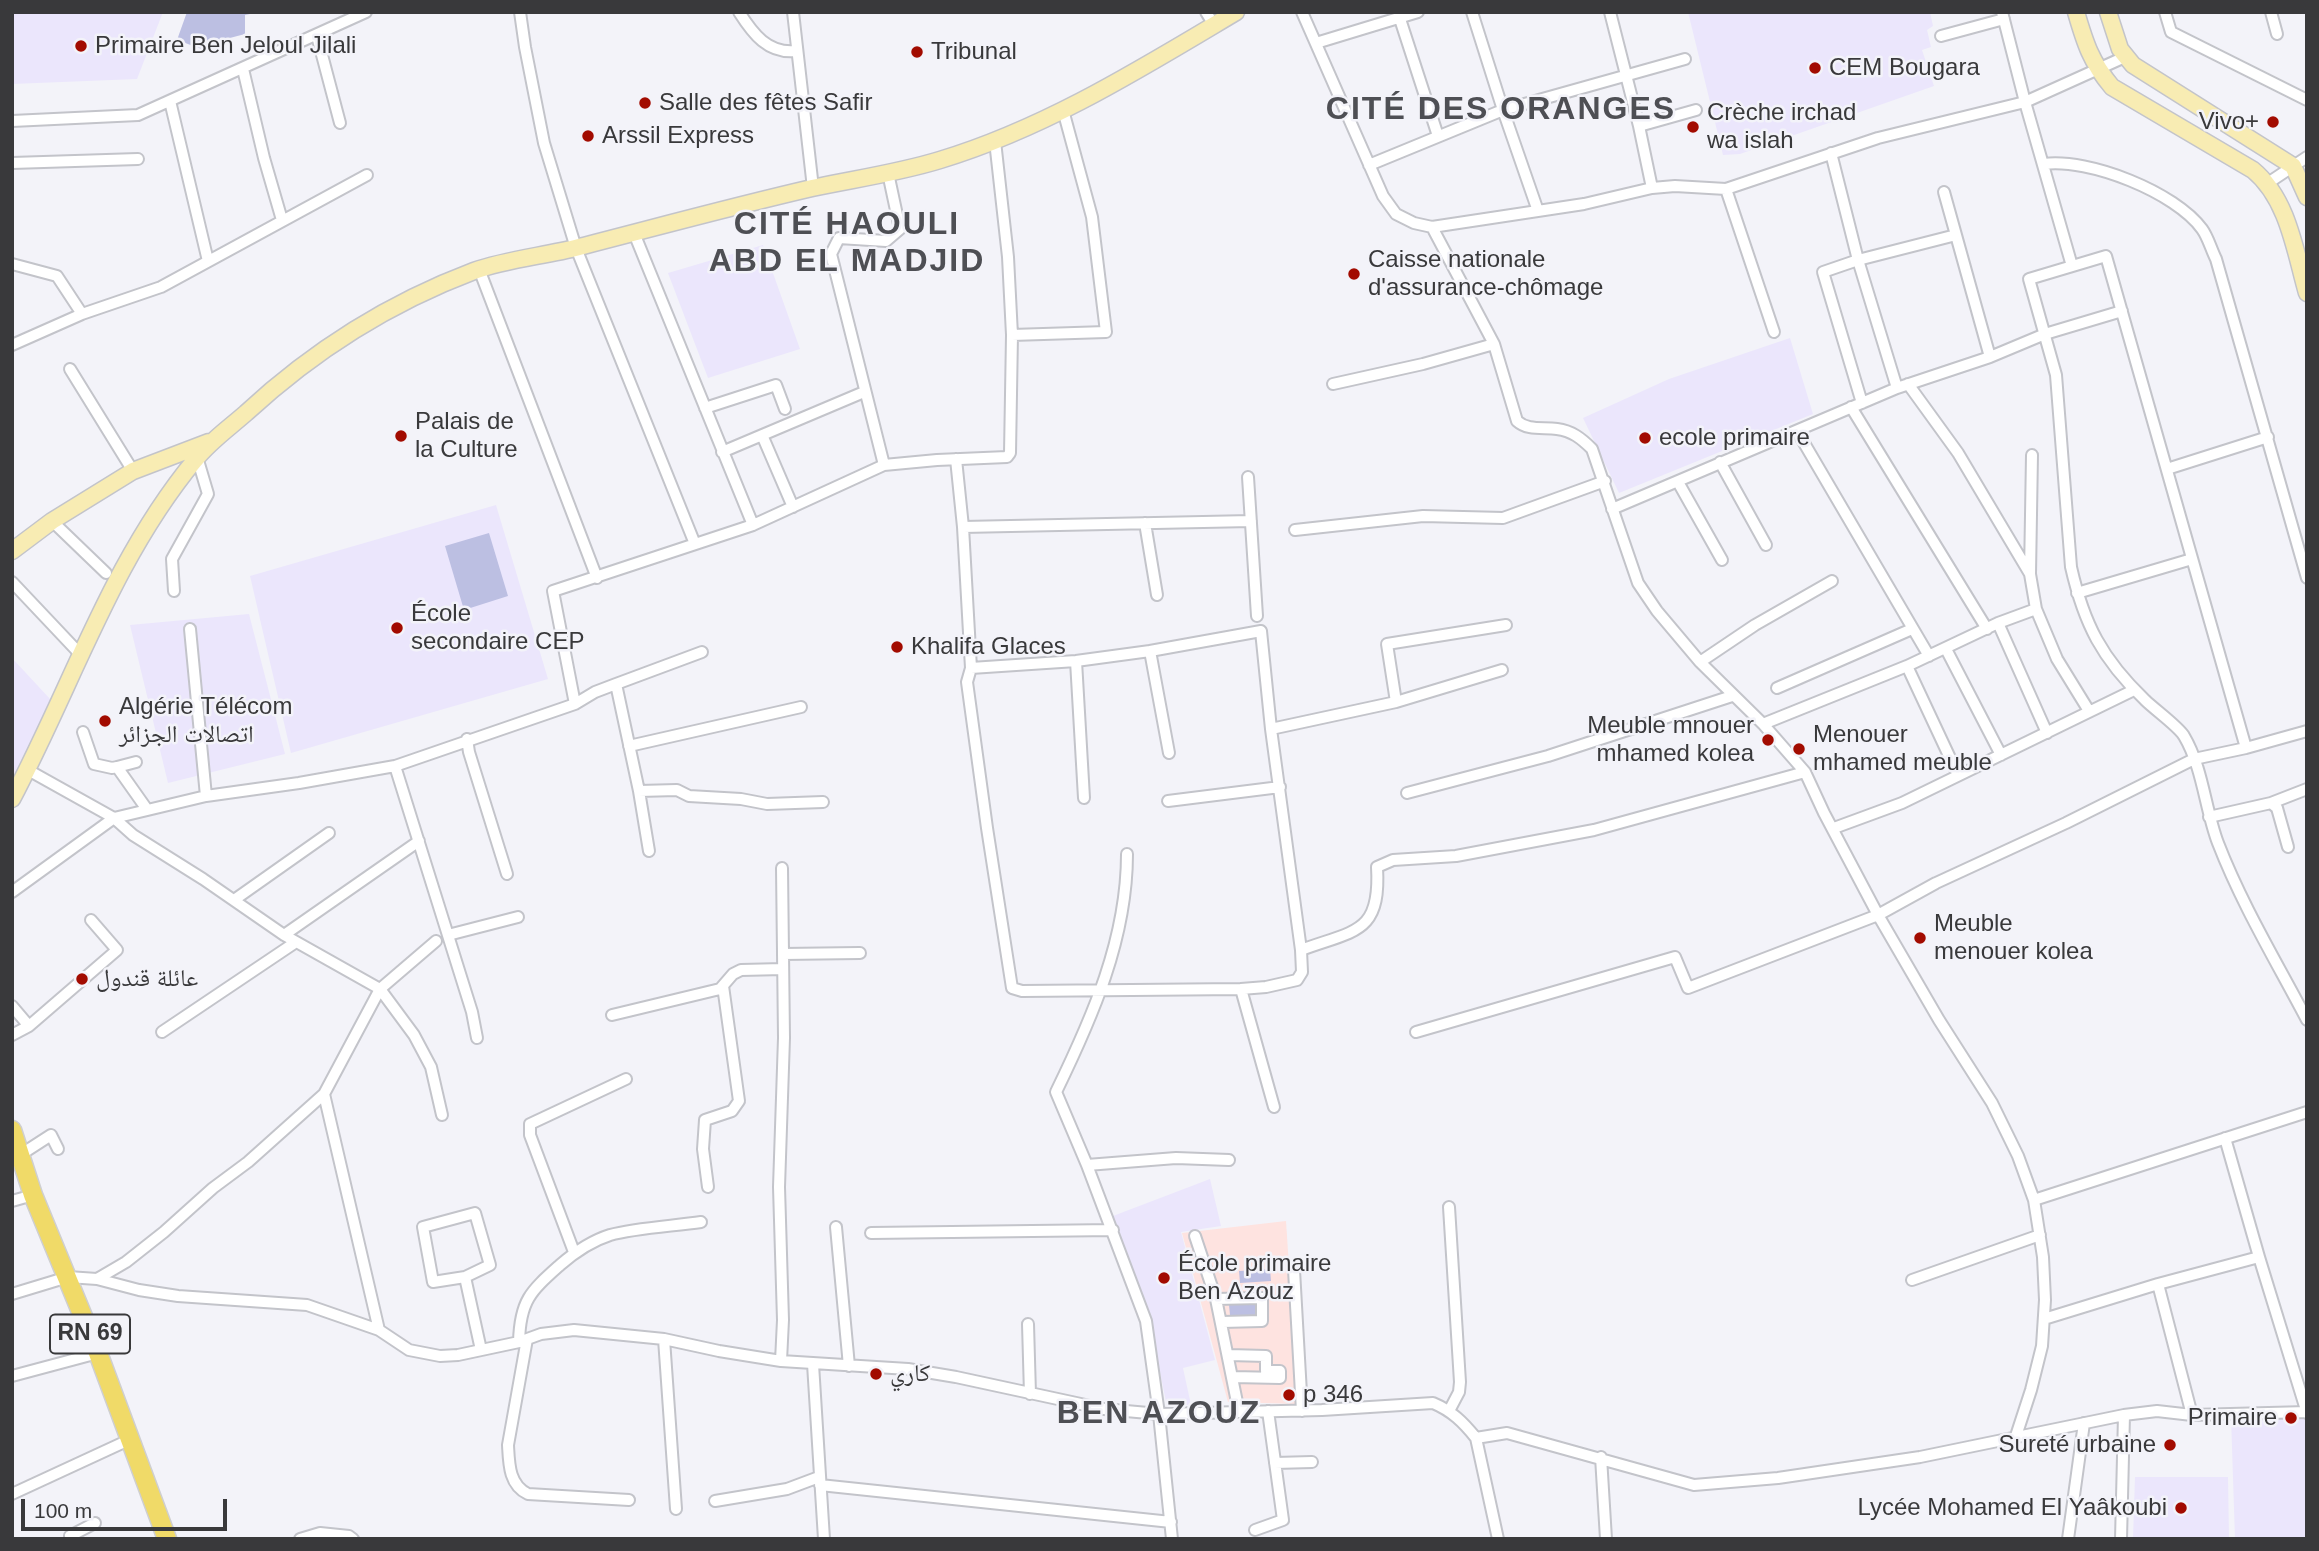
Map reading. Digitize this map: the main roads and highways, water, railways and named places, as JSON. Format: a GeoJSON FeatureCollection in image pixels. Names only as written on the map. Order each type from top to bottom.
{"type":"FeatureCollection","features":[{"type":"Feature","properties":{"kind":"main road"},"geometry":{"type":"LineString","coordinates":[[12,799],[28,770],[80,654],[134,551],[170,493],[197,457],[217,438],[302,365],[346,335],[393,306],[479,269],[576,248],[813,188],[888,173],[940,160],[995,141],[1063,110],[1210,19],[1237,12]]}},
{"type":"Feature","properties":{"kind":"main road"},"geometry":{"type":"LineString","coordinates":[[2077,12],[2086,48],[2097,69],[2112,87],[2253,170],[2268,183],[2285,217],[2307,293]]}},
{"type":"Feature","properties":{"kind":"main road"},"geometry":{"type":"LineString","coordinates":[[2108,12],[2120,49],[2133,65],[2300,161],[2307,197]]}},
{"type":"Feature","properties":{"kind":"main road"},"geometry":{"type":"LineString","coordinates":[[13,549],[52,521],[133,471],[217,438]]}},
{"type":"Feature","properties":{"kind":"main road","name":"RN 69"},"geometry":{"type":"LineString","coordinates":[[12,1130],[33,1195],[98,1353],[167,1539]]}},
{"type":"Feature","properties":{"kind":"place","name":"Primaire Ben Jeloul Jilali"},"geometry":{"type":"Point","coordinates":[81,46]}},
{"type":"Feature","properties":{"kind":"place","name":"Tribunal"},"geometry":{"type":"Point","coordinates":[917,52]}},
{"type":"Feature","properties":{"kind":"place","name":"CEM Bougara"},"geometry":{"type":"Point","coordinates":[1815,68]}},
{"type":"Feature","properties":{"kind":"place","name":"Salle des fêtes Safir"},"geometry":{"type":"Point","coordinates":[645,103]}},
{"type":"Feature","properties":{"kind":"place","name":"Vivo+"},"geometry":{"type":"Point","coordinates":[2273,122]}},
{"type":"Feature","properties":{"kind":"place","name":"Crèche irchad wa islah"},"geometry":{"type":"Point","coordinates":[1693,127]}},
{"type":"Feature","properties":{"kind":"place","name":"Arssil Express"},"geometry":{"type":"Point","coordinates":[588,136]}},
{"type":"Feature","properties":{"kind":"place","name":"Caisse nationale d'assurance-chômage"},"geometry":{"type":"Point","coordinates":[1354,274]}},
{"type":"Feature","properties":{"kind":"place","name":"Palais de la Culture"},"geometry":{"type":"Point","coordinates":[401,436]}},
{"type":"Feature","properties":{"kind":"place","name":"ecole primaire"},"geometry":{"type":"Point","coordinates":[1645,438]}},
{"type":"Feature","properties":{"kind":"place","name":"École secondaire CEP"},"geometry":{"type":"Point","coordinates":[397,628]}},
{"type":"Feature","properties":{"kind":"place","name":"Khalifa Glaces"},"geometry":{"type":"Point","coordinates":[897,647]}},
{"type":"Feature","properties":{"kind":"place","name":"Algérie Télécom اتصالات الجزائر"},"geometry":{"type":"Point","coordinates":[105,721]}},
{"type":"Feature","properties":{"kind":"place","name":"Meuble mnouer mhamed kolea"},"geometry":{"type":"Point","coordinates":[1768,740]}},
{"type":"Feature","properties":{"kind":"place","name":"Menouer mhamed meuble"},"geometry":{"type":"Point","coordinates":[1799,749]}},
{"type":"Feature","properties":{"kind":"place","name":"Meuble menouer kolea"},"geometry":{"type":"Point","coordinates":[1920,938]}},
{"type":"Feature","properties":{"kind":"place","name":"عائلة قندول"},"geometry":{"type":"Point","coordinates":[82,979]}},
{"type":"Feature","properties":{"kind":"place","name":"École primaire Ben Azouz"},"geometry":{"type":"Point","coordinates":[1164,1278]}},
{"type":"Feature","properties":{"kind":"place","name":"كاري"},"geometry":{"type":"Point","coordinates":[876,1374]}},
{"type":"Feature","properties":{"kind":"place","name":"p 346"},"geometry":{"type":"Point","coordinates":[1289,1395]}},
{"type":"Feature","properties":{"kind":"place","name":"Primaire"},"geometry":{"type":"Point","coordinates":[2291,1418]}},
{"type":"Feature","properties":{"kind":"place","name":"Sureté urbaine"},"geometry":{"type":"Point","coordinates":[2170,1445]}},
{"type":"Feature","properties":{"kind":"place","name":"Lycée Mohamed El Yaâkoubi"},"geometry":{"type":"Point","coordinates":[2181,1508]}},
{"type":"Feature","properties":{"kind":"district","name":"CITÉ DES ORANGES"},"geometry":{"type":"Point","coordinates":[1501,110]}},
{"type":"Feature","properties":{"kind":"district","name":"CITÉ HAOULI ABD EL MADJID"},"geometry":{"type":"Point","coordinates":[847,244]}},
{"type":"Feature","properties":{"kind":"district","name":"BEN AZOUZ"},"geometry":{"type":"Point","coordinates":[1159,1414]}}]}
